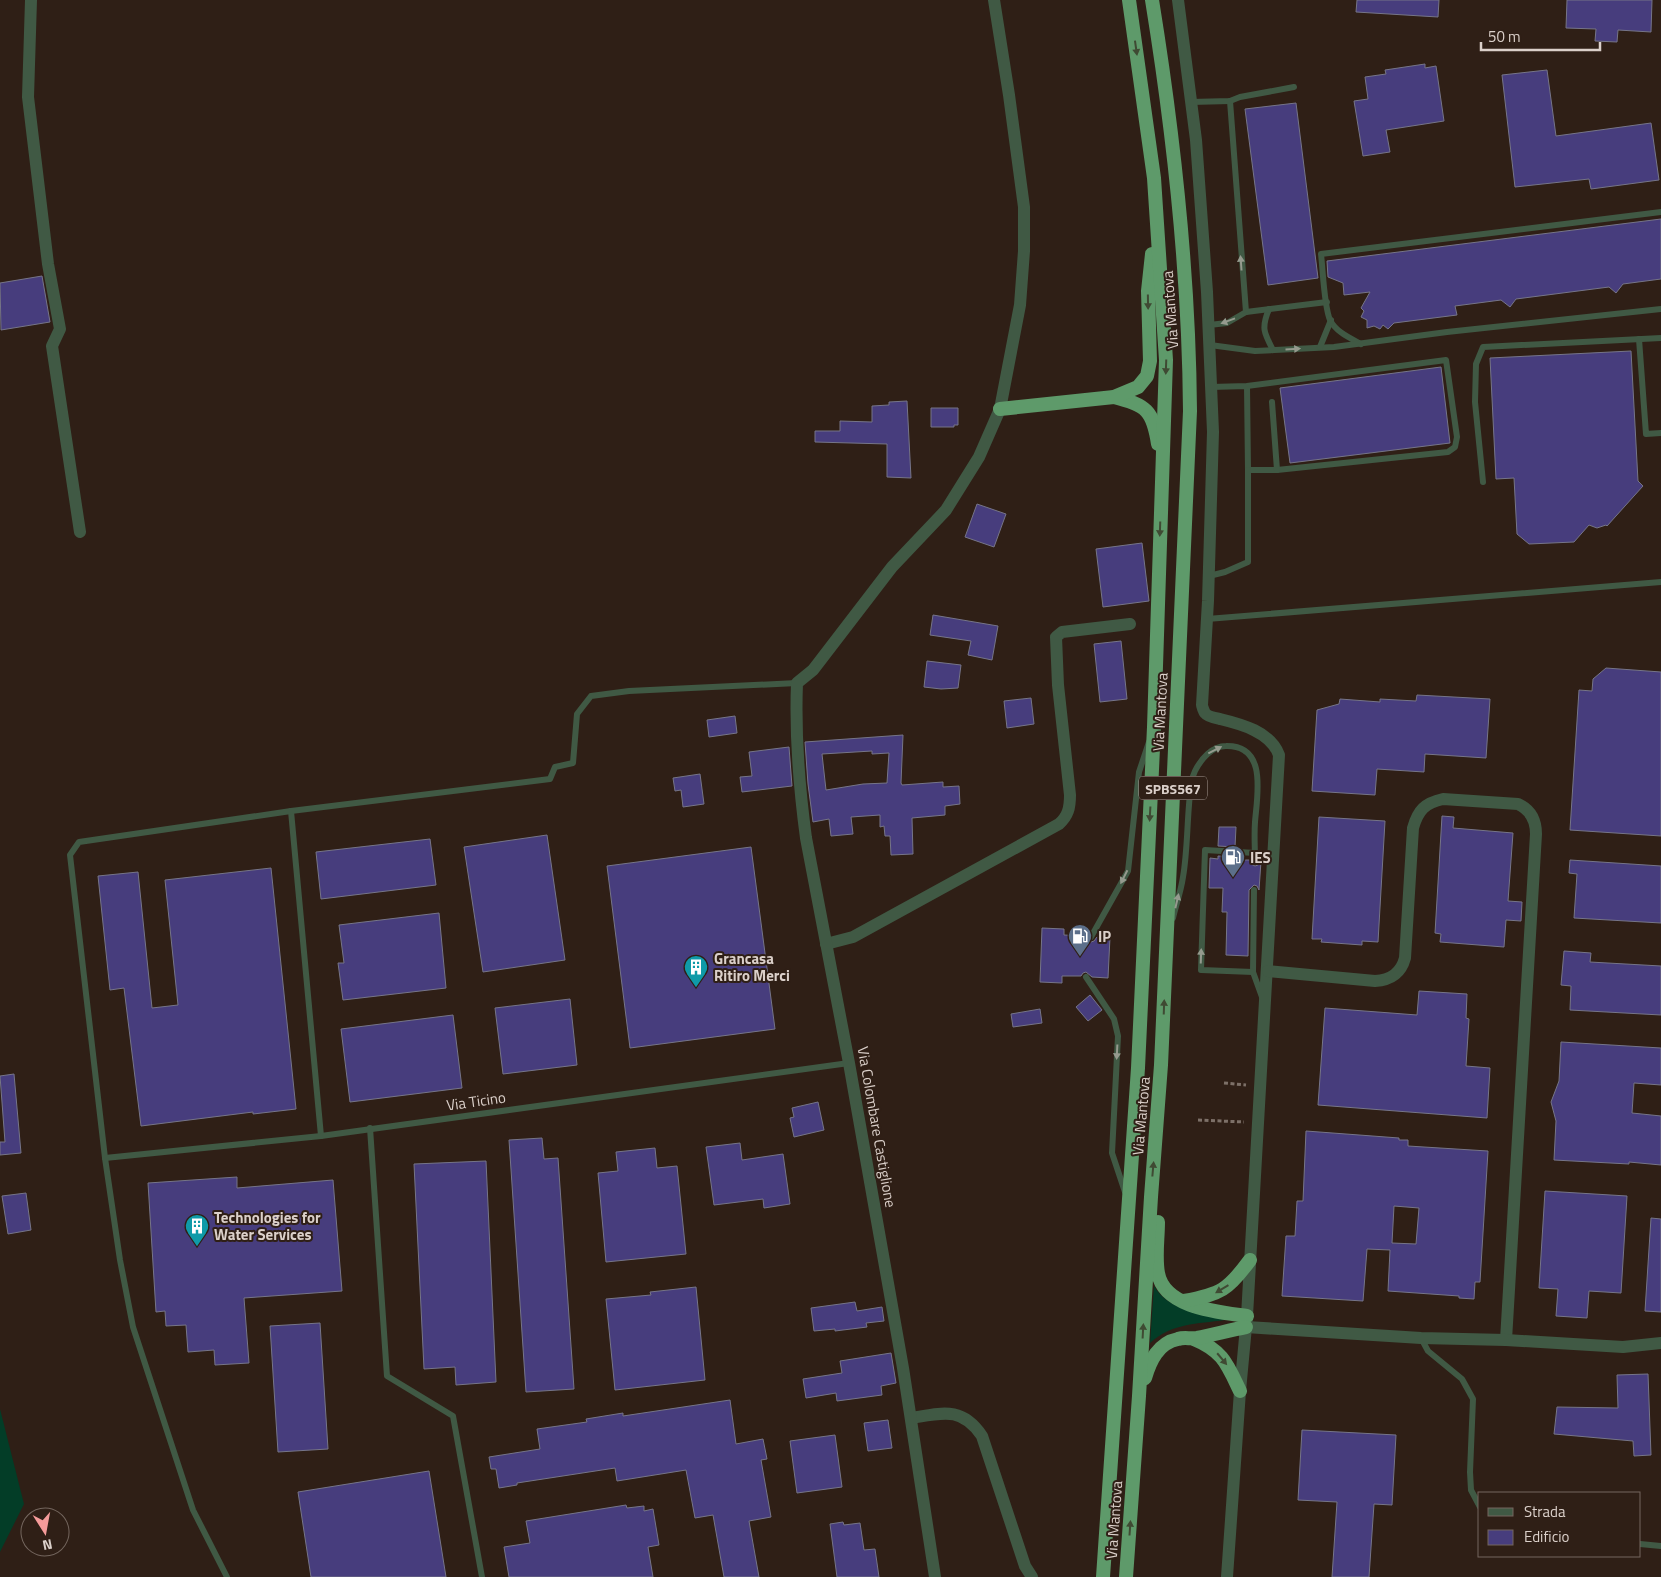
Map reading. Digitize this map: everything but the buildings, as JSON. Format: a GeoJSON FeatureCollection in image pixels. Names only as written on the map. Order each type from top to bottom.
{"type":"FeatureCollection","features":[{"type":"Feature","properties":{"kind":"highway","name":"Via Mantova"},"geometry":{"type":"LineString","coordinates":[[1103,1577],[1138,1068],[1154,727],[1166,360],[1154,178],[1129,0]]}},
{"type":"Feature","properties":{"kind":"highway","name":"Via Mantova"},"geometry":{"type":"LineString","coordinates":[[1126,1577],[1161,1066],[1190,421],[1190,358],[1175,174],[1152,0]]}},
{"type":"Feature","properties":{"kind":"highway"},"geometry":{"type":"LineString","coordinates":[[1000,408],[1114,397],[1138,387],[1147,376],[1150,361],[1148,291],[1156,218]]}},
{"type":"Feature","properties":{"kind":"highway"},"geometry":{"type":"LineString","coordinates":[[1114,397],[1132,401],[1144,408],[1152,418],[1162,476]]}},
{"type":"Feature","properties":{"kind":"highway"},"geometry":{"type":"LineString","coordinates":[[1151,1197],[1158,1214],[1158,1273],[1163,1286],[1171,1295],[1192,1306],[1246,1321]]}},
{"type":"Feature","properties":{"kind":"highway"},"geometry":{"type":"LineString","coordinates":[[1183,1301],[1205,1297],[1224,1290],[1237,1278],[1250,1260]]}},
{"type":"Feature","properties":{"kind":"highway"},"geometry":{"type":"LineString","coordinates":[[1194,1339],[1246,1321]]}},
{"type":"Feature","properties":{"kind":"highway"},"geometry":{"type":"LineString","coordinates":[[1139,1396],[1150,1363],[1160,1348],[1167,1342],[1180,1338],[1194,1339],[1210,1346],[1226,1362],[1240,1391]]}},
{"type":"Feature","properties":{"kind":"street"},"geometry":{"type":"LineString","coordinates":[[31,0],[28,97],[48,264],[60,329],[52,346],[80,532]]}},
{"type":"Feature","properties":{"kind":"street"},"geometry":{"type":"LineString","coordinates":[[798,683],[813,670],[892,567],[946,510],[979,457],[1000,408],[1020,305],[1024,251],[1024,207],[994,0]]}},
{"type":"Feature","properties":{"kind":"street"},"geometry":{"type":"LineString","coordinates":[[1178,0],[1196,140],[1209,325],[1213,432],[1209,576],[1202,705],[1204,713],[1239,724],[1256,732],[1276,746],[1279,755],[1268,971],[1264,1004],[1250,1260],[1228,1577]]}},
{"type":"Feature","properties":{"kind":"street"},"geometry":{"type":"LineString","coordinates":[[826,944],[853,937],[1065,819],[1070,806],[1070,795],[1058,685],[1056,637],[1062,632],[1130,624]]}},
{"type":"Feature","properties":{"kind":"street","name":"Via Colombare Castiglione"},"geometry":{"type":"LineString","coordinates":[[798,683],[796,715],[801,803],[806,838],[849,1063],[911,1418],[935,1577]]}},
{"type":"Feature","properties":{"kind":"street"},"geometry":{"type":"LineString","coordinates":[[1268,971],[1375,981],[1385,980],[1396,974],[1403,966],[1405,958],[1412,828],[1422,809],[1432,802],[1444,799],[1518,804],[1526,808],[1532,816],[1536,825],[1536,834],[1506,1340]]}},
{"type":"Feature","properties":{"kind":"street"},"geometry":{"type":"LineString","coordinates":[[1246,1321],[1421,1338],[1506,1340],[1623,1347],[1661,1343]]}},
{"type":"Feature","properties":{"kind":"street"},"geometry":{"type":"LineString","coordinates":[[911,1418],[950,1412],[962,1416],[975,1425],[982,1436],[1024,1566],[1032,1577]]}},
{"type":"Feature","properties":{"kind":"lane"},"geometry":{"type":"LineString","coordinates":[[1191,102],[1230,101],[1294,87]]}},
{"type":"Feature","properties":{"kind":"lane"},"geometry":{"type":"LineString","coordinates":[[1230,101],[1246,312]]}},
{"type":"Feature","properties":{"kind":"lane"},"geometry":{"type":"LineString","coordinates":[[1320,347],[1330,320],[1321,254],[1661,212]]}},
{"type":"Feature","properties":{"kind":"lane"},"geometry":{"type":"LineString","coordinates":[[1209,325],[1227,323],[1246,312],[1327,302]]}},
{"type":"Feature","properties":{"kind":"lane"},"geometry":{"type":"LineString","coordinates":[[1269,309],[1263,322],[1264,334],[1273,350]]}},
{"type":"Feature","properties":{"kind":"lane"},"geometry":{"type":"LineString","coordinates":[[1210,346],[1255,351],[1361,344],[1447,332],[1661,309]]}},
{"type":"Feature","properties":{"kind":"lane"},"geometry":{"type":"LineString","coordinates":[[1330,320],[1343,334],[1361,344]]}},
{"type":"Feature","properties":{"kind":"lane"},"geometry":{"type":"LineString","coordinates":[[1483,482],[1475,402],[1476,364],[1483,346],[1661,338]]}},
{"type":"Feature","properties":{"kind":"lane"},"geometry":{"type":"LineString","coordinates":[[1639,339],[1646,434],[1661,433]]}},
{"type":"Feature","properties":{"kind":"lane"},"geometry":{"type":"LineString","coordinates":[[1211,387],[1247,386],[1446,360],[1457,437],[1455,447],[1448,452],[1277,470],[1248,470]]}},
{"type":"Feature","properties":{"kind":"lane"},"geometry":{"type":"LineString","coordinates":[[1209,576],[1225,572],[1248,562],[1247,386]]}},
{"type":"Feature","properties":{"kind":"lane"},"geometry":{"type":"LineString","coordinates":[[1272,402],[1277,470]]}},
{"type":"Feature","properties":{"kind":"lane"},"geometry":{"type":"LineString","coordinates":[[1207,619],[1661,582]]}},
{"type":"Feature","properties":{"kind":"lane"},"geometry":{"type":"LineString","coordinates":[[226,1577],[193,1510],[133,1327],[120,1260],[105,1158],[70,855],[79,842],[291,811],[550,779],[555,767],[573,763],[577,714],[591,696],[629,690],[798,683]]}},
{"type":"Feature","properties":{"kind":"lane"},"geometry":{"type":"LineString","coordinates":[[1091,936],[1128,871],[1139,772],[1154,727]]}},
{"type":"Feature","properties":{"kind":"lane"},"geometry":{"type":"LineString","coordinates":[[1166,949],[1183,877],[1190,789],[1194,772],[1202,759],[1210,751],[1221,746],[1233,746],[1243,749],[1251,757],[1258,772],[1255,861]]}},
{"type":"Feature","properties":{"kind":"lane"},"geometry":{"type":"LineString","coordinates":[[291,811],[321,1136]]}},
{"type":"Feature","properties":{"kind":"lane"},"geometry":{"type":"LineString","coordinates":[[1253,972],[1201,970],[1205,850],[1255,853]]}},
{"type":"Feature","properties":{"kind":"lane"},"geometry":{"type":"LineString","coordinates":[[1254,890],[1253,972],[1264,1004]]}},
{"type":"Feature","properties":{"kind":"lane"},"geometry":{"type":"LineString","coordinates":[[1086,977],[1114,1019],[1118,1036],[1112,1154],[1129,1204]]}},
{"type":"Feature","properties":{"kind":"lane","name":"Via Ticino"},"geometry":{"type":"LineString","coordinates":[[105,1158],[321,1136],[849,1063]]}},
{"type":"Feature","properties":{"kind":"lane"},"geometry":{"type":"LineString","coordinates":[[370,1128],[387,1376],[453,1416],[482,1577]]}},
{"type":"Feature","properties":{"kind":"lane"},"geometry":{"type":"LineString","coordinates":[[1421,1338],[1428,1351],[1462,1379],[1473,1399],[1470,1462],[1471,1490],[1478,1503]]}},
{"type":"Feature","properties":{"kind":"lane"},"geometry":{"type":"LineString","coordinates":[[1641,1544],[1661,1546]]}},
{"type":"Feature","properties":{"kind":"path"},"geometry":{"type":"LineString","coordinates":[[1224,1083],[1260,1085]]}},
{"type":"Feature","properties":{"kind":"path"},"geometry":{"type":"LineString","coordinates":[[1198,1120],[1258,1122]]}},
{"type":"Feature","properties":{"kind":"green space"},"geometry":{"type":"Polygon","coordinates":[[[1154,1286],[1160,1294],[1175,1305],[1193,1312],[1225,1320],[1176,1328],[1158,1336],[1150,1343],[1154,1286]]]}},
{"type":"Feature","properties":{"kind":"green space"},"geometry":{"type":"Polygon","coordinates":[[[0,1409],[24,1504],[20,1507],[20,1512],[0,1552],[0,1409]]]}},
{"type":"Feature","properties":{"kind":"place","name":"IES"},"geometry":{"type":"Point","coordinates":[1233,878]}},
{"type":"Feature","properties":{"kind":"place","name":"IP"},"geometry":{"type":"Point","coordinates":[1080,957]}},
{"type":"Feature","properties":{"kind":"place","name":"Grancasa Ritiro Merci"},"geometry":{"type":"Point","coordinates":[696,988]}},
{"type":"Feature","properties":{"kind":"place","name":"Technologies for Water Services"},"geometry":{"type":"Point","coordinates":[197,1247]}}]}
